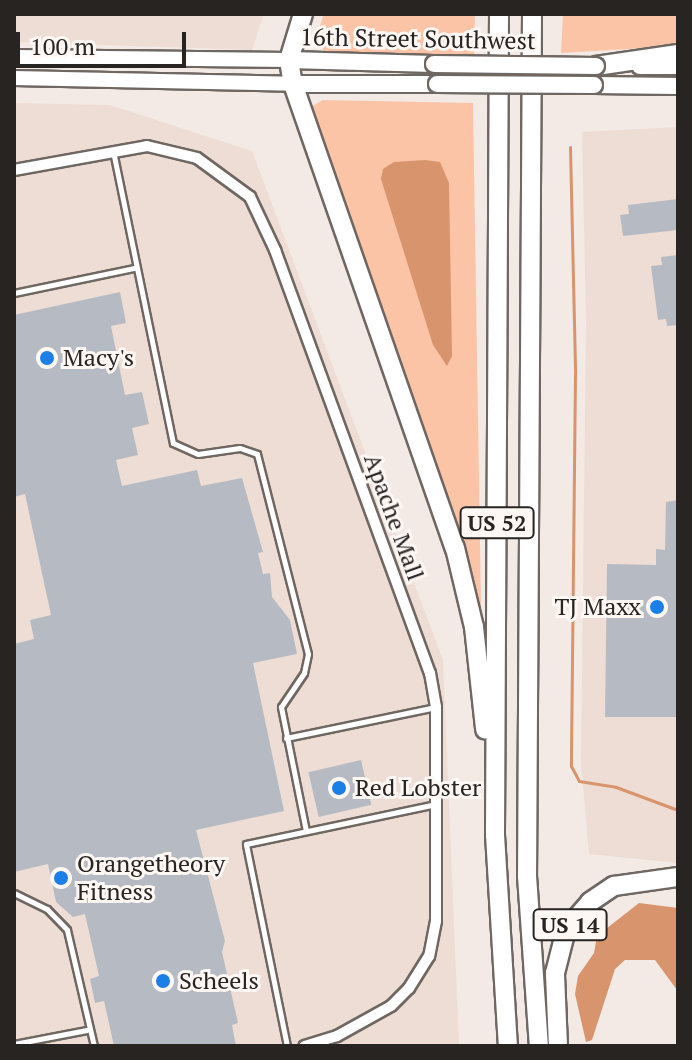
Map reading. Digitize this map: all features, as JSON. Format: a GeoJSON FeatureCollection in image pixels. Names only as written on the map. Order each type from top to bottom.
{"type":"FeatureCollection","features":[{"type":"Feature","properties":{"kind":"highway"},"geometry":{"type":"LineString","coordinates":[[303,14],[289,60],[293,84],[464,580],[481,682],[495,835]]}},
{"type":"Feature","properties":{"kind":"highway","name":"US 52"},"geometry":{"type":"LineString","coordinates":[[499,14],[495,835],[508,1046]]}},
{"type":"Feature","properties":{"kind":"highway","name":"US 52"},"geometry":{"type":"LineString","coordinates":[[532,14],[527,861],[539,1046]]}},
{"type":"Feature","properties":{"kind":"highway"},"geometry":{"type":"LineString","coordinates":[[532,113],[545,14]]}},
{"type":"Feature","properties":{"kind":"highway"},"geometry":{"type":"LineString","coordinates":[[596,66],[678,54]]}},
{"type":"Feature","properties":{"kind":"highway","name":"US 14"},"geometry":{"type":"LineString","coordinates":[[558,1046],[555,973],[566,930],[590,902],[614,886],[646,878],[678,877]]}},
{"type":"Feature","properties":{"kind":"main road","name":"16th Street Southwest"},"geometry":{"type":"LineString","coordinates":[[14,57],[678,66]]}},
{"type":"Feature","properties":{"kind":"main road","name":"16th Street Southwest"},"geometry":{"type":"LineString","coordinates":[[14,78],[293,84],[678,86]]}},
{"type":"Feature","properties":{"kind":"street","name":"Apache Mall"},"geometry":{"type":"LineString","coordinates":[[14,170],[147,146],[197,158],[238,184],[257,208],[430,673],[436,707],[436,921],[429,956],[409,988],[391,1006],[346,1032],[304,1046]]}},
{"type":"Feature","properties":{"kind":"lane"},"geometry":{"type":"LineString","coordinates":[[113,150],[173,443],[198,454],[240,448],[257,454],[308,654],[304,673],[281,707],[306,831]]}},
{"type":"Feature","properties":{"kind":"lane"},"geometry":{"type":"LineString","coordinates":[[14,293],[135,268]]}},
{"type":"Feature","properties":{"kind":"lane"},"geometry":{"type":"LineString","coordinates":[[286,738],[436,707]]}},
{"type":"Feature","properties":{"kind":"lane"},"geometry":{"type":"LineString","coordinates":[[287,1046],[246,844],[435,804]]}},
{"type":"Feature","properties":{"kind":"lane"},"geometry":{"type":"LineString","coordinates":[[14,893],[47,909],[67,930],[87,1030],[94,1046]]}},
{"type":"Feature","properties":{"kind":"lane"},"geometry":{"type":"LineString","coordinates":[[14,1044],[87,1030]]}},
{"type":"Feature","properties":{"kind":"shaded area"},"geometry":{"type":"Polygon","coordinates":[[[14,14],[264,14],[252,50],[14,42],[14,14]]]}},
{"type":"Feature","properties":{"kind":"shaded area"},"geometry":{"type":"Polygon","coordinates":[[[324,14],[475,14],[474,57],[324,51],[316,37],[324,14]]]}},
{"type":"Feature","properties":{"kind":"shaded area"},"geometry":{"type":"Polygon","coordinates":[[[563,14],[678,14],[678,46],[561,53],[563,14]]]}},
{"type":"Feature","properties":{"kind":"shaded area"},"geometry":{"type":"Polygon","coordinates":[[[323,100],[473,103],[481,606],[476,606],[443,487],[309,108],[323,100]]]}},
{"type":"Feature","properties":{"kind":"shaded area"},"geometry":{"type":"Polygon","coordinates":[[[14,103],[110,105],[252,151],[443,660],[459,1046],[14,1046],[14,103]]]}},
{"type":"Feature","properties":{"kind":"shaded area"},"geometry":{"type":"Polygon","coordinates":[[[678,127],[678,863],[589,854],[581,762],[586,322],[582,132],[678,127]]]}},
{"type":"Feature","properties":{"kind":"shaded area"},"geometry":{"type":"Polygon","coordinates":[[[394,162],[440,162],[449,183],[452,356],[447,366],[433,345],[381,179],[383,169],[394,162]]]}},
{"type":"Feature","properties":{"kind":"shaded area"},"geometry":{"type":"Polygon","coordinates":[[[639,903],[678,908],[678,1010],[677,990],[655,960],[625,960],[615,969],[592,1040],[586,1042],[575,994],[578,976],[594,953],[597,936],[639,903]]]}},
{"type":"Feature","properties":{"kind":"building"},"geometry":{"type":"Polygon","coordinates":[[[678,199],[678,230],[623,236],[620,215],[629,214],[628,205],[678,199]]]}},
{"type":"Feature","properties":{"kind":"building"},"geometry":{"type":"Polygon","coordinates":[[[678,255],[678,325],[667,326],[666,319],[658,320],[651,266],[662,265],[661,257],[678,255]]]}},
{"type":"Feature","properties":{"kind":"building"},"geometry":{"type":"Polygon","coordinates":[[[120,292],[126,323],[111,326],[125,395],[142,392],[149,424],[132,428],[138,455],[116,460],[122,486],[197,470],[201,486],[242,478],[263,552],[258,553],[263,574],[270,573],[272,597],[290,620],[297,654],[253,663],[284,811],[196,830],[225,941],[222,952],[238,1023],[232,1025],[236,1046],[114,1046],[104,1001],[95,1003],[90,979],[99,976],[85,914],[73,917],[56,902],[48,864],[14,872],[14,644],[34,639],[30,620],[51,615],[25,494],[14,497],[14,315],[120,292]]]}},
{"type":"Feature","properties":{"kind":"building"},"geometry":{"type":"Polygon","coordinates":[[[678,500],[678,717],[605,717],[607,564],[656,565],[656,549],[665,550],[666,502],[678,500]]]}},
{"type":"Feature","properties":{"kind":"building","name":"Red Lobster"},"geometry":{"type":"Polygon","coordinates":[[[361,760],[371,805],[319,817],[308,772],[361,760]]]}},
{"type":"Feature","properties":{"kind":"waterway"},"geometry":{"type":"LineString","coordinates":[[570,147],[575,374],[571,766],[579,781],[616,787],[678,810]]}},
{"type":"Feature","properties":{"kind":"place","name":"Macy's"},"geometry":{"type":"Point","coordinates":[47,358]}},
{"type":"Feature","properties":{"kind":"place","name":"TJ Maxx"},"geometry":{"type":"Point","coordinates":[657,607]}},
{"type":"Feature","properties":{"kind":"place","name":"Red Lobster"},"geometry":{"type":"Point","coordinates":[339,788]}},
{"type":"Feature","properties":{"kind":"place","name":"Orangetheory Fitness"},"geometry":{"type":"Point","coordinates":[61,878]}},
{"type":"Feature","properties":{"kind":"place","name":"Scheels"},"geometry":{"type":"Point","coordinates":[163,981]}}]}
